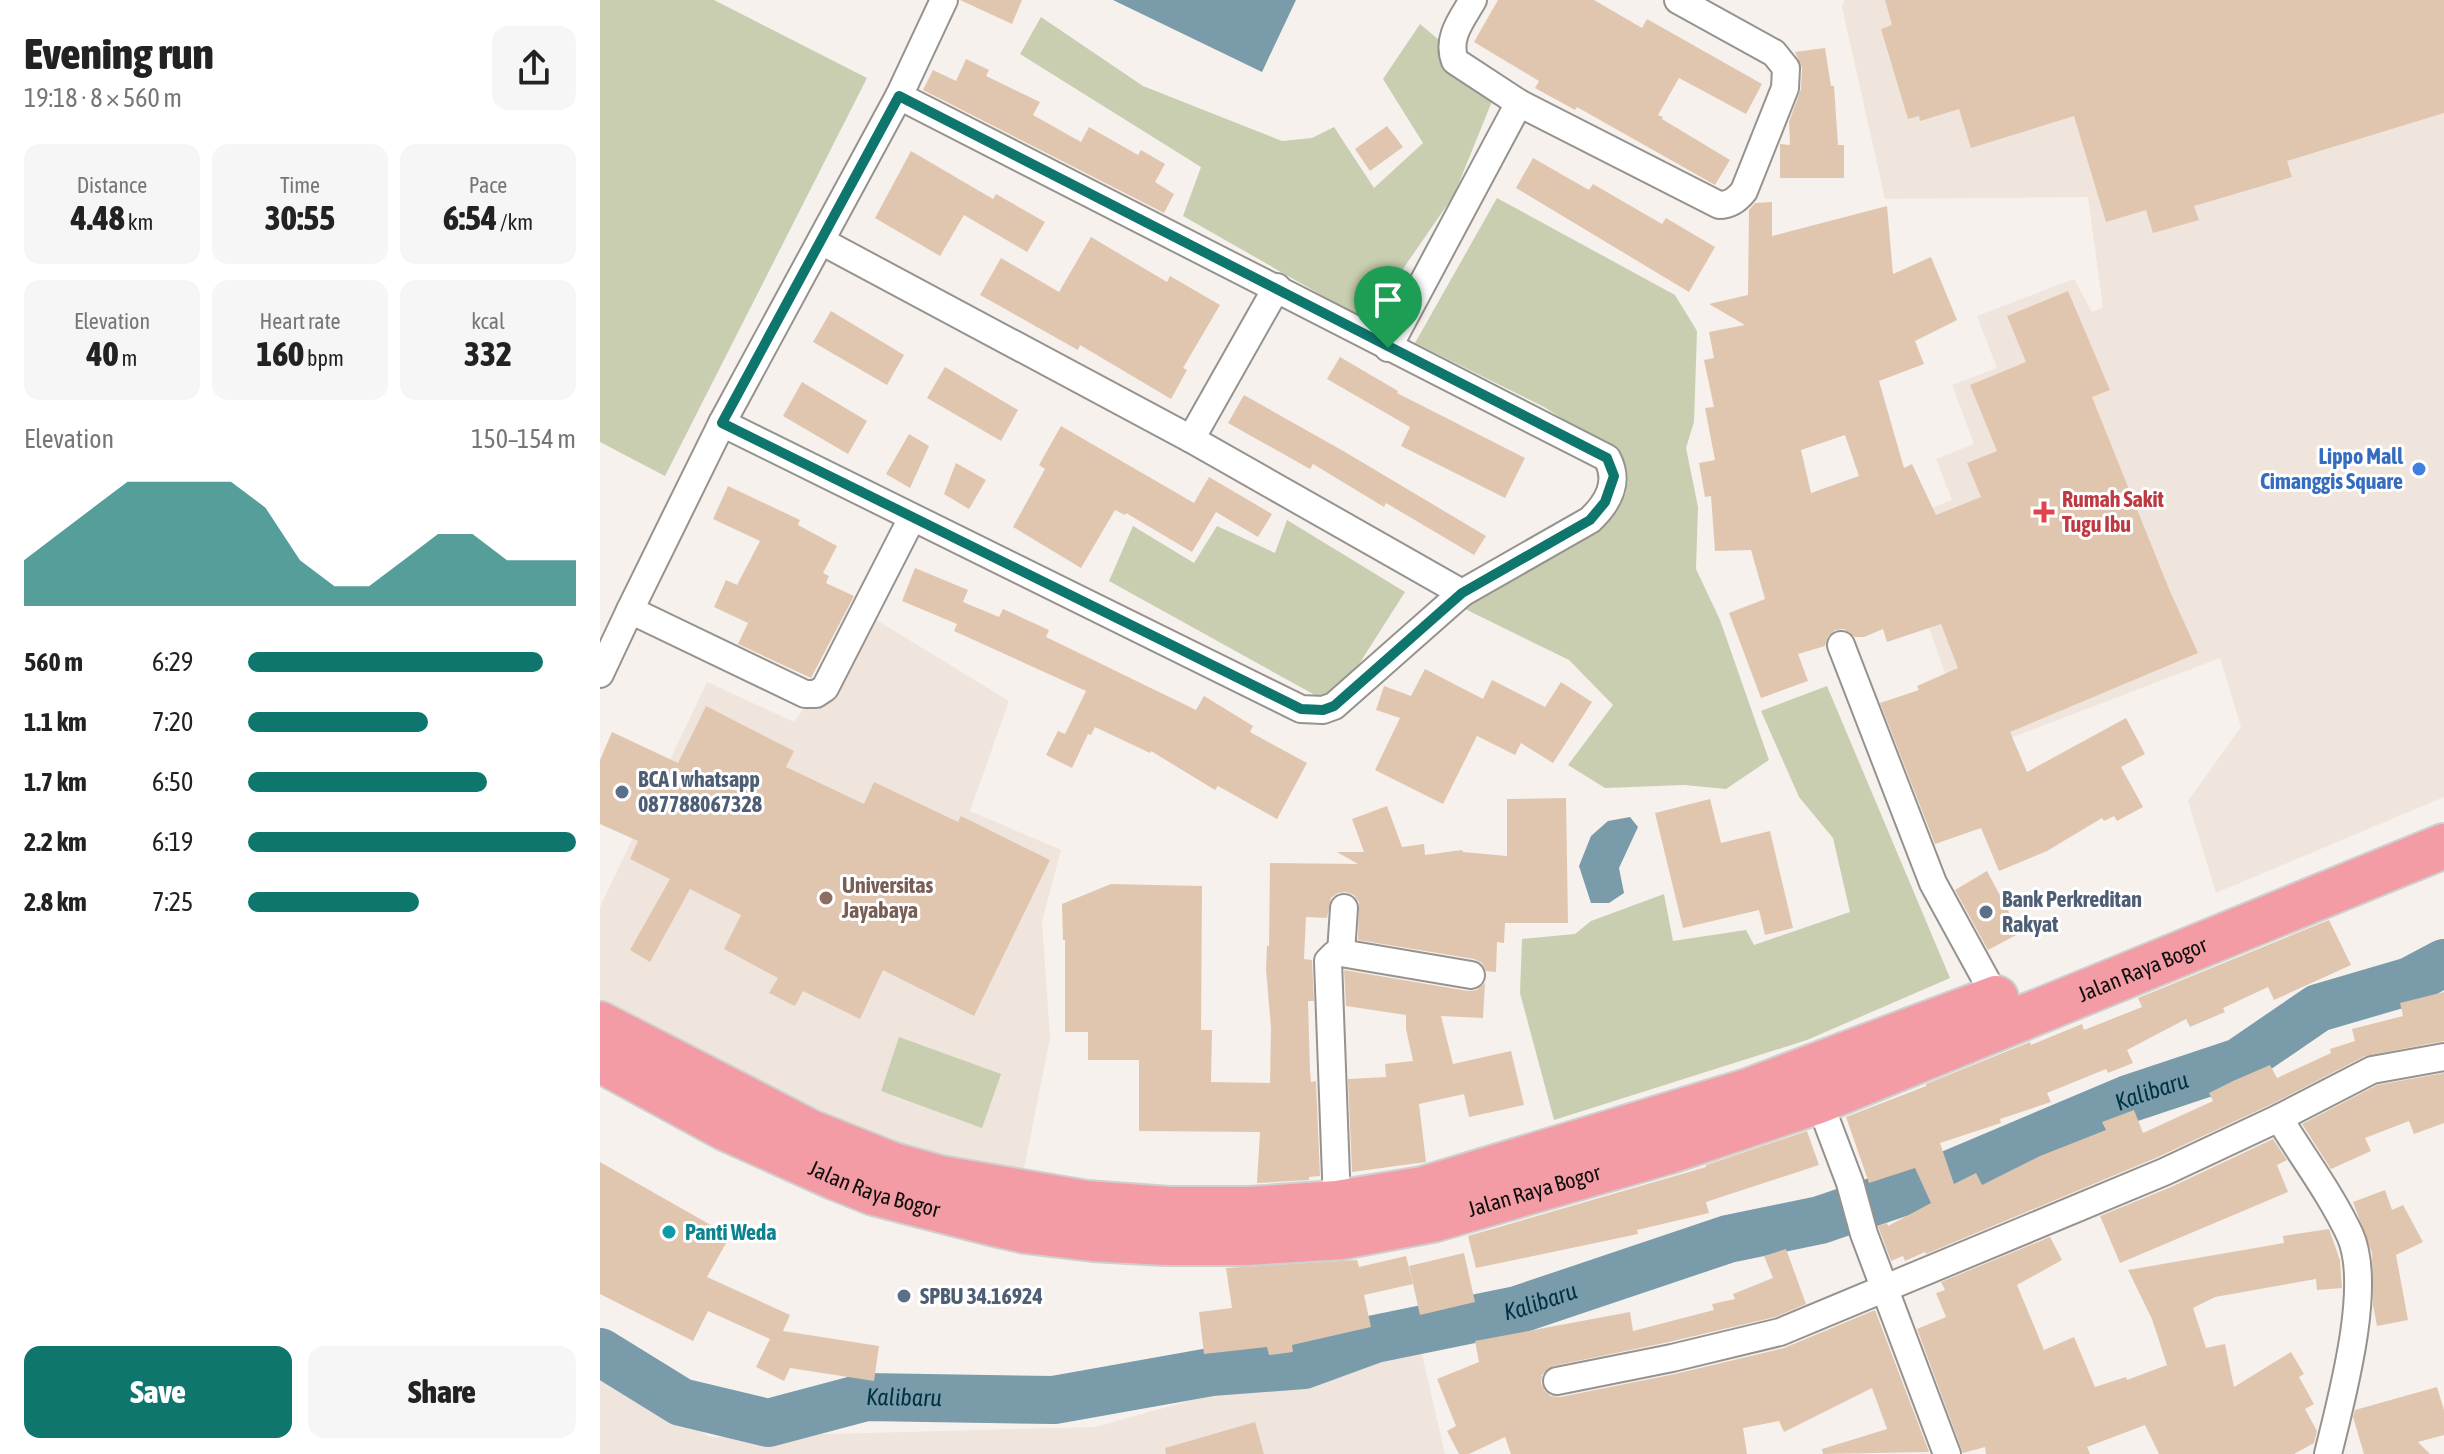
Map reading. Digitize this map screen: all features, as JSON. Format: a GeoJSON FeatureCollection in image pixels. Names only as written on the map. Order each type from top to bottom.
{"type":"FeatureCollection","features":[{"type":"Feature","properties":{"kind":"highway","name":"Jalan Raya Bogor"},"geometry":{"type":"LineString","coordinates":[[600,1024],[752,1104],[843,1145],[893,1165],[940,1178],[1028,1213],[1086,1203],[1169,1209],[1250,1209],[1337,1203],[1423,1189],[1748,1091],[1996,998],[2444,818]]}},
{"type":"Feature","properties":{"kind":"highway","name":"Jalan Raya Bogor"},"geometry":{"type":"LineString","coordinates":[[600,1060],[725,1128],[874,1193],[1028,1213],[1165,1243],[1246,1243],[1342,1237],[1447,1216],[1670,1151],[1819,1101],[2444,846]]}},
{"type":"Feature","properties":{"kind":"street"},"geometry":{"type":"LineString","coordinates":[[600,674],[722,423],[899,96],[944,0]]}},
{"type":"Feature","properties":{"kind":"street"},"geometry":{"type":"LineString","coordinates":[[1473,0],[1453,37],[1451,46],[1455,61],[1519,103],[1719,205],[1733,202],[1744,191],[1785,88],[1786,68],[1774,53],[1678,0]]}},
{"type":"Feature","properties":{"kind":"street"},"geometry":{"type":"LineString","coordinates":[[722,423],[1310,711],[1334,706],[1462,593],[1590,520],[1611,490],[1614,476],[1607,458],[899,96]]}},
{"type":"Feature","properties":{"kind":"street"},"geometry":{"type":"LineString","coordinates":[[1388,348],[1519,103]]}},
{"type":"Feature","properties":{"kind":"street"},"geometry":{"type":"LineString","coordinates":[[821,241],[1191,439],[1462,593]]}},
{"type":"Feature","properties":{"kind":"street"},"geometry":{"type":"LineString","coordinates":[[1191,439],[1277,287]]}},
{"type":"Feature","properties":{"kind":"street"},"geometry":{"type":"LineString","coordinates":[[630,610],[805,694],[816,694],[825,688],[912,518]]}},
{"type":"Feature","properties":{"kind":"street"},"geometry":{"type":"LineString","coordinates":[[1841,645],[1933,883],[1996,998]]}},
{"type":"Feature","properties":{"kind":"street"},"geometry":{"type":"LineString","coordinates":[[1341,953],[1344,908]]}},
{"type":"Feature","properties":{"kind":"street"},"geometry":{"type":"LineString","coordinates":[[1337,1203],[1326,966],[1331,956],[1341,953],[1471,975]]}},
{"type":"Feature","properties":{"kind":"street"},"geometry":{"type":"LineString","coordinates":[[1557,1381],[1780,1332],[1884,1286],[2164,1172],[2372,1070],[2444,1057]]}},
{"type":"Feature","properties":{"kind":"street"},"geometry":{"type":"LineString","coordinates":[[1819,1101],[1850,1183],[1864,1234],[1947,1454]]}},
{"type":"Feature","properties":{"kind":"street"},"geometry":{"type":"LineString","coordinates":[[2279,1118],[2351,1237],[2356,1270],[2358,1307],[2328,1454]]}},
{"type":"Feature","properties":{"kind":"shaded area"},"geometry":{"type":"Polygon","coordinates":[[[1844,0],[2444,0],[2444,797],[2216,893],[2188,801],[2241,727],[2220,658],[1974,752],[1891,524],[1952,500],[1936,459],[1974,444],[1952,385],[1997,368],[1977,316],[2074,279],[2092,312],[2103,308],[2088,197],[1885,199],[1842,7],[1844,0]]]}},
{"type":"Feature","properties":{"kind":"shaded area","name":"Universitas Jayabaya"},"geometry":{"type":"Polygon","coordinates":[[[870,616],[1009,701],[970,811],[1061,850],[1042,921],[1050,1038],[1023,1174],[916,1155],[769,1096],[600,1007],[600,907],[707,682],[794,722],[870,616]]]}},
{"type":"Feature","properties":{"kind":"shaded area"},"geometry":{"type":"Polygon","coordinates":[[[1418,1337],[1445,1454],[600,1454],[600,1363],[709,1437],[1095,1427],[1418,1337]]]}},
{"type":"Feature","properties":{"kind":"green space"},"geometry":{"type":"Polygon","coordinates":[[[600,0],[714,0],[867,78],[665,476],[600,442],[600,0]]]}},
{"type":"Feature","properties":{"kind":"green space"},"geometry":{"type":"Polygon","coordinates":[[[1041,17],[1143,86],[1282,141],[1312,138],[1334,127],[1374,188],[1423,143],[1383,79],[1420,24],[1497,89],[1454,195],[1367,321],[1183,216],[1201,167],[1020,54],[1041,17]]]}},
{"type":"Feature","properties":{"kind":"green space"},"geometry":{"type":"Polygon","coordinates":[[[1497,198],[1675,295],[1697,331],[1694,422],[1686,448],[1698,507],[1696,569],[1720,620],[1769,760],[1726,789],[1684,785],[1605,788],[1568,765],[1613,705],[1569,660],[1459,606],[1614,489],[1599,442],[1544,407],[1415,343],[1497,198]]]}},
{"type":"Feature","properties":{"kind":"green space"},"geometry":{"type":"Polygon","coordinates":[[[1287,520],[1405,592],[1333,705],[1109,581],[1133,526],[1194,563],[1217,526],[1275,553],[1287,520]]]}},
{"type":"Feature","properties":{"kind":"green space"},"geometry":{"type":"Polygon","coordinates":[[[1827,686],[1950,978],[1807,1040],[1554,1120],[1520,993],[1522,939],[1575,934],[1591,921],[1664,894],[1673,941],[1746,930],[1754,945],[1850,912],[1833,838],[1799,797],[1761,711],[1827,686]]]}},
{"type":"Feature","properties":{"kind":"green space"},"geometry":{"type":"Polygon","coordinates":[[[899,1037],[1001,1074],[982,1128],[881,1091],[899,1037]]]}},
{"type":"Feature","properties":{"kind":"water"},"geometry":{"type":"Polygon","coordinates":[[[1113,0],[1296,0],[1262,72],[1113,0]]]}},
{"type":"Feature","properties":{"kind":"water"},"geometry":{"type":"Polygon","coordinates":[[[1630,817],[1638,827],[1619,868],[1624,893],[1609,903],[1591,903],[1579,866],[1591,836],[1608,821],[1630,817]]]}},
{"type":"Feature","properties":{"kind":"building"},"geometry":{"type":"Polygon","coordinates":[[[960,0],[1022,0],[1012,24],[960,0]]]}},
{"type":"Feature","properties":{"kind":"building"},"geometry":{"type":"Polygon","coordinates":[[[1498,0],[1594,0],[1642,28],[1647,19],[1762,84],[1746,114],[1679,78],[1658,115],[1730,160],[1715,185],[1577,107],[1575,110],[1535,88],[1539,81],[1474,42],[1498,0]]]}},
{"type":"Feature","properties":{"kind":"building"},"geometry":{"type":"Polygon","coordinates":[[[1885,0],[2444,0],[2444,113],[2287,161],[2292,177],[2194,206],[2199,220],[2153,233],[2146,210],[2106,222],[2074,116],[1971,148],[1959,109],[1920,121],[1919,116],[1908,119],[1881,29],[1892,25],[1885,0]]]}},
{"type":"Feature","properties":{"kind":"building"},"geometry":{"type":"Polygon","coordinates":[[[1825,48],[1831,86],[1834,86],[1838,145],[1844,145],[1844,178],[1780,178],[1780,144],[1790,145],[1789,122],[1801,89],[1802,68],[1795,52],[1825,48]]]}},
{"type":"Feature","properties":{"kind":"building"},"geometry":{"type":"Polygon","coordinates":[[[966,59],[989,70],[986,76],[1040,102],[1033,115],[1081,142],[1089,127],[1138,155],[1141,150],[1165,164],[1155,182],[1174,194],[1164,213],[923,90],[933,70],[956,81],[966,59]]]}},
{"type":"Feature","properties":{"kind":"building"},"geometry":{"type":"Polygon","coordinates":[[[1387,126],[1403,147],[1370,171],[1355,149],[1387,126]]]}},
{"type":"Feature","properties":{"kind":"building"},"geometry":{"type":"Polygon","coordinates":[[[911,151],[993,199],[996,194],[1045,222],[1027,252],[964,215],[940,256],[875,218],[911,151]]]}},
{"type":"Feature","properties":{"kind":"building"},"geometry":{"type":"Polygon","coordinates":[[[1533,158],[1589,190],[1593,184],[1662,224],[1666,218],[1715,247],[1689,292],[1516,188],[1533,158]]]}},
{"type":"Feature","properties":{"kind":"building"},"geometry":{"type":"Polygon","coordinates":[[[1772,202],[1772,236],[1887,206],[1893,274],[1931,257],[1957,320],[1915,341],[1924,364],[1879,381],[1904,468],[1912,464],[1936,515],[1981,497],[1967,463],[1997,451],[1970,385],[2026,362],[2007,316],[2068,291],[2110,390],[2092,397],[2198,653],[2010,732],[2027,772],[2126,718],[2145,754],[2121,767],[2143,807],[2117,821],[2114,816],[2104,821],[2102,818],[2047,851],[1999,871],[1981,828],[1935,844],[1880,703],[1919,690],[1917,686],[1958,668],[1941,624],[1887,642],[1883,629],[1864,637],[1855,637],[1844,629],[1835,630],[1828,636],[1825,646],[1798,654],[1808,681],[1761,698],[1729,613],[1765,599],[1751,550],[1715,551],[1711,496],[1705,497],[1699,463],[1715,460],[1705,408],[1714,407],[1704,360],[1714,358],[1709,332],[1745,325],[1709,304],[1748,295],[1749,210],[1755,203],[1772,202]],[[1845,435],[1801,450],[1811,493],[1859,476],[1845,435]]]}},
{"type":"Feature","properties":{"kind":"building"},"geometry":{"type":"Polygon","coordinates":[[[1091,237],[1167,282],[1170,276],[1220,305],[1183,368],[1187,370],[1171,399],[1080,345],[1078,350],[980,295],[1001,258],[1059,292],[1091,237]]]}},
{"type":"Feature","properties":{"kind":"building"},"geometry":{"type":"Polygon","coordinates":[[[831,311],[904,355],[887,385],[813,342],[831,311]]]}},
{"type":"Feature","properties":{"kind":"building"},"geometry":{"type":"Polygon","coordinates":[[[1340,357],[1397,393],[1525,458],[1505,498],[1401,446],[1410,427],[1327,379],[1340,357]]]}},
{"type":"Feature","properties":{"kind":"building"},"geometry":{"type":"Polygon","coordinates":[[[945,367],[1018,410],[1001,441],[927,398],[945,367]]]}},
{"type":"Feature","properties":{"kind":"building"},"geometry":{"type":"Polygon","coordinates":[[[802,382],[867,421],[848,454],[783,416],[802,382]]]}},
{"type":"Feature","properties":{"kind":"building"},"geometry":{"type":"Polygon","coordinates":[[[1244,395],[1486,536],[1474,555],[1386,503],[1384,507],[1313,464],[1310,469],[1228,423],[1244,395]]]}},
{"type":"Feature","properties":{"kind":"building"},"geometry":{"type":"Polygon","coordinates":[[[1061,426],[1194,503],[1209,477],[1272,514],[1258,537],[1216,512],[1192,552],[1126,513],[1115,510],[1081,568],[1013,527],[1045,469],[1039,465],[1061,426]]]}},
{"type":"Feature","properties":{"kind":"building"},"geometry":{"type":"Polygon","coordinates":[[[909,434],[929,446],[910,488],[886,474],[909,434]]]}},
{"type":"Feature","properties":{"kind":"building"},"geometry":{"type":"Polygon","coordinates":[[[956,463],[986,480],[969,509],[944,494],[956,463]]]}},
{"type":"Feature","properties":{"kind":"building"},"geometry":{"type":"Polygon","coordinates":[[[728,486],[800,520],[798,525],[837,546],[823,573],[829,576],[826,583],[854,596],[811,678],[738,644],[748,623],[714,607],[726,580],[737,585],[760,541],[713,519],[728,486]]]}},
{"type":"Feature","properties":{"kind":"building"},"geometry":{"type":"Polygon","coordinates":[[[915,568],[968,590],[963,602],[999,617],[1003,609],[1049,630],[1046,637],[1196,710],[1204,696],[1253,726],[1250,732],[1307,763],[1277,819],[1218,786],[1215,790],[1151,751],[1095,727],[1091,735],[1088,734],[1072,768],[1046,755],[1058,731],[1065,734],[1086,691],[954,631],[957,624],[902,601],[915,568]]]}},
{"type":"Feature","properties":{"kind":"building"},"geometry":{"type":"Polygon","coordinates":[[[1425,669],[1483,699],[1492,680],[1545,707],[1561,682],[1592,702],[1553,763],[1521,743],[1515,755],[1477,736],[1443,804],[1375,770],[1400,718],[1376,710],[1384,686],[1411,696],[1425,669]]]}},
{"type":"Feature","properties":{"kind":"building"},"geometry":{"type":"Polygon","coordinates":[[[706,706],[794,751],[786,767],[864,804],[874,782],[958,822],[961,816],[1050,860],[974,1016],[883,970],[860,1019],[803,991],[795,1006],[769,993],[778,978],[724,949],[741,915],[690,889],[650,962],[630,950],[670,879],[630,859],[638,841],[600,824],[600,760],[612,732],[678,763],[706,706]]]}},
{"type":"Feature","properties":{"kind":"building"},"geometry":{"type":"Polygon","coordinates":[[[1566,798],[1568,923],[1505,923],[1504,943],[1497,942],[1496,972],[1486,971],[1482,963],[1474,959],[1358,940],[1359,902],[1354,895],[1346,892],[1331,898],[1327,918],[1306,917],[1304,959],[1312,960],[1314,1001],[1308,1001],[1310,1071],[1311,1082],[1316,1081],[1320,1176],[1309,1177],[1309,1180],[1257,1183],[1260,1132],[1139,1131],[1139,1060],[1088,1060],[1088,1032],[1065,1032],[1062,904],[1111,884],[1202,886],[1201,1030],[1212,1030],[1211,1082],[1270,1083],[1271,1028],[1266,969],[1270,863],[1358,864],[1337,852],[1364,852],[1352,819],[1387,806],[1402,847],[1424,844],[1425,855],[1462,850],[1507,856],[1507,799],[1566,798]]]}},
{"type":"Feature","properties":{"kind":"building"},"geometry":{"type":"Polygon","coordinates":[[[1710,799],[1721,843],[1770,831],[1793,928],[1765,935],[1759,910],[1683,928],[1655,813],[1710,799]]]}},
{"type":"Feature","properties":{"kind":"building","name":"Bank Perkreditan Rakyat"},"geometry":{"type":"Polygon","coordinates":[[[1987,871],[2020,933],[1988,950],[1955,890],[1987,871]]]}},
{"type":"Feature","properties":{"kind":"building"},"geometry":{"type":"Polygon","coordinates":[[[2329,920],[2351,965],[2274,1000],[2268,987],[2223,1008],[2225,1012],[2190,1027],[2186,1019],[2127,1050],[2133,1063],[2108,1073],[2106,1069],[2047,1093],[2051,1102],[1940,1143],[1954,1184],[1976,1173],[1982,1185],[2040,1156],[2106,1130],[2102,1122],[2134,1110],[2143,1133],[2213,1101],[2209,1093],[2233,1081],[2270,1065],[2277,1078],[2331,1053],[2330,1049],[2355,1041],[2352,1029],[2403,1016],[2400,1003],[2444,992],[2444,1041],[2365,1056],[2158,1157],[1926,1254],[1905,1261],[1903,1256],[1891,1261],[1878,1226],[1887,1223],[1888,1226],[1931,1203],[1915,1168],[1869,1183],[1846,1117],[2030,1042],[2031,1045],[2082,1024],[2084,1030],[2142,1007],[2138,998],[2329,920]]]}},
{"type":"Feature","properties":{"kind":"building"},"geometry":{"type":"Polygon","coordinates":[[[1344,970],[1468,991],[1477,990],[1485,983],[1483,1018],[1441,1016],[1453,1064],[1511,1051],[1524,1105],[1469,1117],[1464,1094],[1419,1104],[1426,1162],[1352,1172],[1348,1079],[1386,1077],[1385,1064],[1413,1061],[1406,1015],[1346,1006],[1344,970]]]}},
{"type":"Feature","properties":{"kind":"building"},"geometry":{"type":"Polygon","coordinates":[[[2444,1073],[2444,1123],[2414,1134],[2409,1121],[2365,1138],[2371,1151],[2331,1169],[2302,1124],[2377,1085],[2444,1073]]]}},
{"type":"Feature","properties":{"kind":"building"},"geometry":{"type":"Polygon","coordinates":[[[1807,1131],[1819,1165],[1706,1202],[1709,1213],[1637,1230],[1638,1234],[1476,1268],[1468,1236],[1706,1167],[1807,1131]]]}},
{"type":"Feature","properties":{"kind":"building"},"geometry":{"type":"Polygon","coordinates":[[[2273,1139],[2287,1160],[2277,1165],[2288,1192],[2120,1263],[2100,1216],[2273,1139]]]}},
{"type":"Feature","properties":{"kind":"building"},"geometry":{"type":"Polygon","coordinates":[[[600,1162],[730,1236],[707,1277],[790,1315],[783,1331],[879,1346],[874,1381],[790,1368],[784,1381],[756,1367],[770,1339],[708,1311],[693,1341],[600,1294],[600,1162]]]}},
{"type":"Feature","properties":{"kind":"building"},"geometry":{"type":"Polygon","coordinates":[[[2385,1190],[2392,1210],[2403,1205],[2423,1242],[2396,1255],[2408,1320],[2377,1326],[2373,1305],[2372,1253],[2353,1202],[2385,1190]]]}},
{"type":"Feature","properties":{"kind":"building"},"geometry":{"type":"Polygon","coordinates":[[[2329,1229],[2340,1260],[2342,1288],[2317,1290],[2316,1279],[2215,1297],[2193,1308],[2206,1348],[2225,1344],[2234,1387],[2291,1352],[2304,1374],[2299,1377],[2314,1404],[2305,1409],[2317,1431],[2314,1443],[2294,1454],[2159,1454],[2145,1425],[2087,1447],[2090,1454],[1986,1454],[1985,1447],[1963,1453],[1917,1329],[1946,1317],[1936,1293],[1945,1290],[1941,1282],[2050,1237],[2062,1260],[2017,1285],[2044,1350],[2074,1337],[2095,1387],[2126,1377],[2127,1380],[2167,1365],[2152,1319],[2128,1270],[2284,1243],[2283,1236],[2329,1229]]]}},
{"type":"Feature","properties":{"kind":"building"},"geometry":{"type":"Polygon","coordinates":[[[1786,1249],[1806,1304],[1775,1317],[1553,1366],[1542,1375],[1541,1383],[1545,1391],[1551,1396],[1560,1397],[1784,1348],[1875,1310],[1929,1452],[1823,1454],[1822,1449],[1887,1429],[1872,1388],[1784,1432],[1779,1421],[1743,1428],[1747,1454],[1511,1454],[1505,1437],[1469,1454],[1459,1454],[1447,1431],[1456,1426],[1437,1379],[1479,1362],[1475,1341],[1630,1312],[1633,1331],[1714,1310],[1712,1304],[1735,1299],[1733,1294],[1773,1278],[1764,1256],[1786,1249]]]}},
{"type":"Feature","properties":{"kind":"building"},"geometry":{"type":"Polygon","coordinates":[[[1464,1253],[1475,1302],[1420,1315],[1409,1266],[1464,1253]]]}},
{"type":"Feature","properties":{"kind":"building"},"geometry":{"type":"Polygon","coordinates":[[[1406,1256],[1413,1284],[1364,1295],[1371,1327],[1292,1345],[1293,1352],[1269,1355],[1267,1347],[1204,1354],[1199,1312],[1232,1308],[1226,1268],[1357,1260],[1359,1267],[1406,1256]]]}},
{"type":"Feature","properties":{"kind":"building"},"geometry":{"type":"Polygon","coordinates":[[[2437,1387],[2444,1410],[2444,1435],[2418,1442],[2430,1454],[2364,1454],[2353,1417],[2355,1410],[2437,1387]]]}},
{"type":"Feature","properties":{"kind":"building"},"geometry":{"type":"Polygon","coordinates":[[[1255,1422],[1264,1454],[1166,1454],[1165,1448],[1255,1422]]]}},
{"type":"Feature","properties":{"kind":"waterway","name":"Kalibaru"},"geometry":{"type":"LineString","coordinates":[[600,1352],[681,1402],[768,1423],[866,1397],[1054,1400],[1211,1372],[1304,1365],[1375,1339],[1517,1310],[1728,1239],[1820,1220],[1929,1183],[2128,1099],[2239,1062],[2318,1008],[2410,981],[2444,963]]}},
{"type":"Feature","properties":{"kind":"place","name":"Lippo Mall Cimanggis Square"},"geometry":{"type":"Point","coordinates":[2419,469]}},
{"type":"Feature","properties":{"kind":"place","name":"Rumah Sakit Tugu Ibu"},"geometry":{"type":"Point","coordinates":[2044,512]}},
{"type":"Feature","properties":{"kind":"place","name":"BCA I whatsapp 087788067328"},"geometry":{"type":"Point","coordinates":[622,792]}},
{"type":"Feature","properties":{"kind":"place","name":"Universitas Jayabaya"},"geometry":{"type":"Point","coordinates":[826,898]}},
{"type":"Feature","properties":{"kind":"place","name":"Bank Perkreditan Rakyat"},"geometry":{"type":"Point","coordinates":[1986,912]}},
{"type":"Feature","properties":{"kind":"place","name":"Panti Weda"},"geometry":{"type":"Point","coordinates":[669,1232]}},
{"type":"Feature","properties":{"kind":"place","name":"SPBU 34.16924"},"geometry":{"type":"Point","coordinates":[904,1296]}},
{"type":"Feature","properties":{"kind":"route"},"geometry":{"type":"LineString","coordinates":[[899,96],[1277,287],[1388,348],[1607,458],[1614,476],[1605,502],[1590,520],[1462,593],[1334,706],[1323,710],[1301,709],[722,423],[899,96]]}}]}
